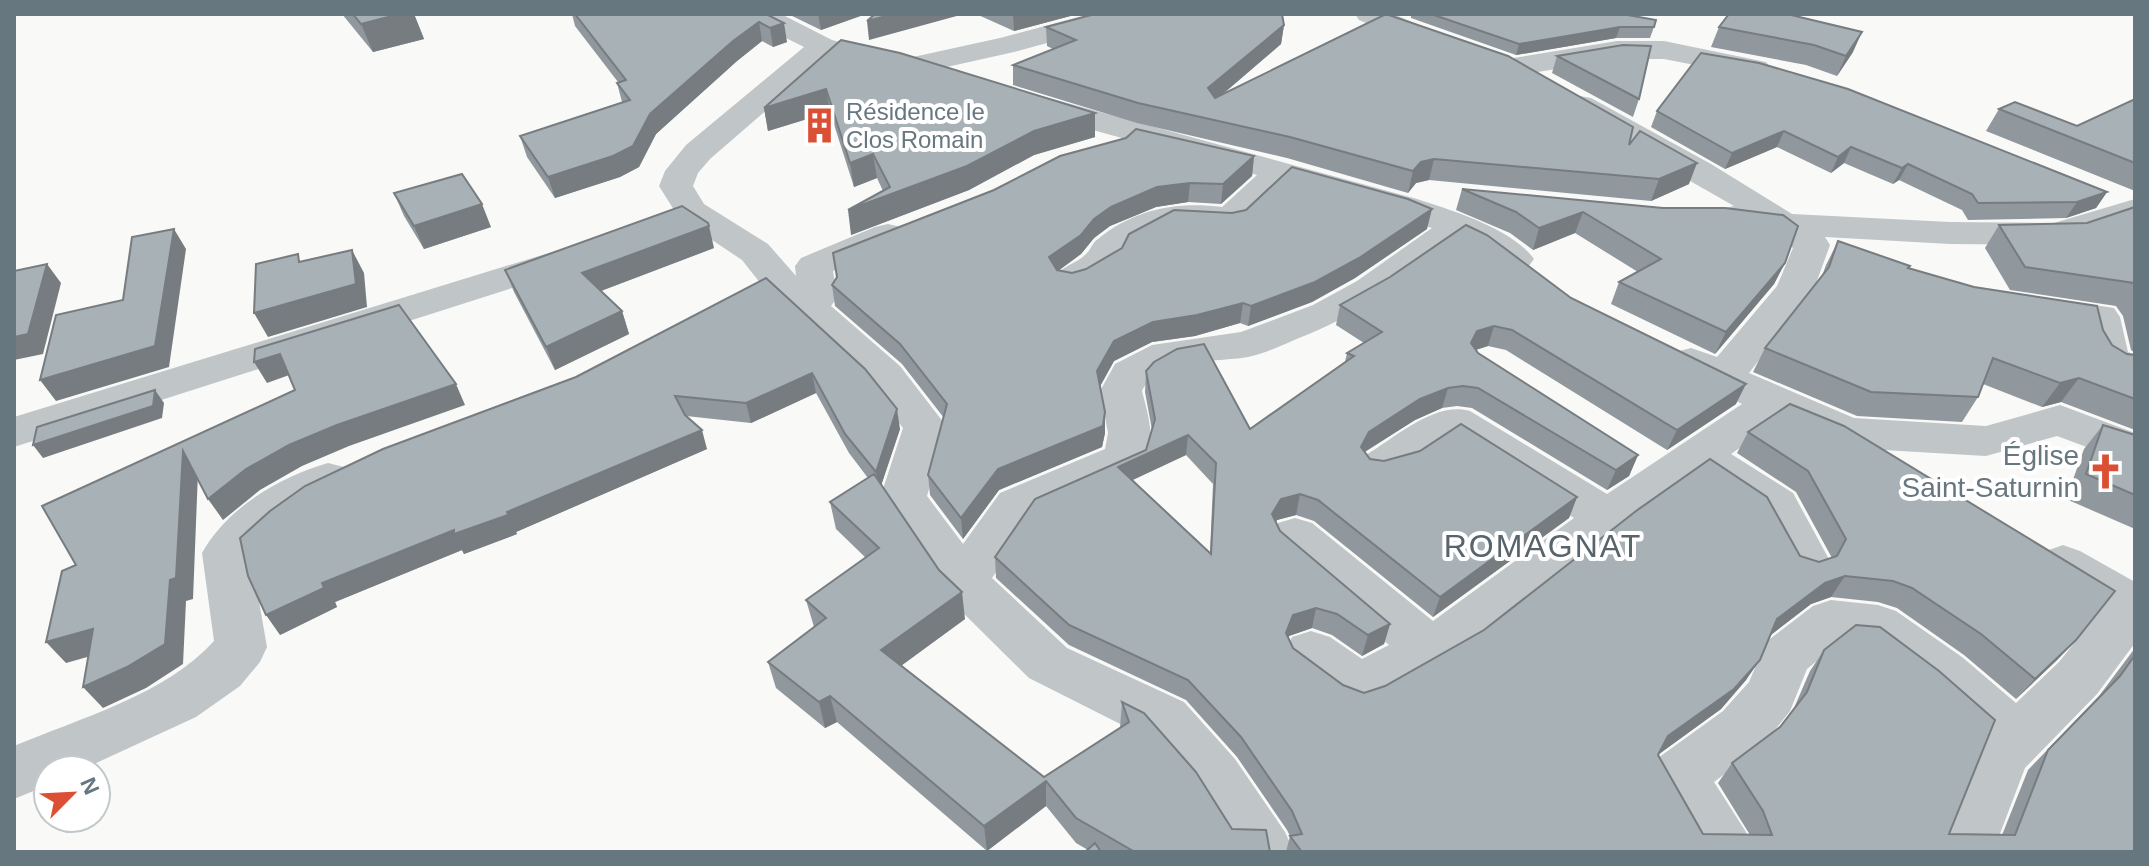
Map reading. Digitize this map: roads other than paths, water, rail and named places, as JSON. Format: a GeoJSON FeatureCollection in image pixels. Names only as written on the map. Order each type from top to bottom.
{"type":"FeatureCollection","features":[{"type":"Feature","properties":{"kind":"street"},"geometry":{"type":"LineString","coordinates":[[760,14],[823,46],[911,66],[969,84]]}},
{"type":"Feature","properties":{"kind":"street"},"geometry":{"type":"LineString","coordinates":[[911,66],[1004,46],[1121,14]]}},
{"type":"Feature","properties":{"kind":"street"},"geometry":{"type":"LineString","coordinates":[[1369,14],[1486,58],[1691,166],[1798,234],[1871,265]]}},
{"type":"Feature","properties":{"kind":"street"},"geometry":{"type":"LineString","coordinates":[[823,46],[698,152],[682,171],[676,186],[671,219],[755,252],[791,291],[885,376],[925,427],[903,498],[963,581],[1048,663],[1164,719],[1215,777],[1264,852]]}},
{"type":"Feature","properties":{"kind":"street"},"geometry":{"type":"LineString","coordinates":[[1486,58],[1664,50],[1790,74]]}},
{"type":"Feature","properties":{"kind":"street"},"geometry":{"type":"LineString","coordinates":[[1012,97],[1127,133],[1417,209],[1429,193],[1467,212],[1496,244],[1543,280]]}},
{"type":"Feature","properties":{"kind":"street"},"geometry":{"type":"LineString","coordinates":[[1087,154],[1113,147],[1127,133]]}},
{"type":"Feature","properties":{"kind":"street"},"geometry":{"type":"LineString","coordinates":[[1071,279],[1107,257],[1108,248],[1148,221],[1189,213],[1230,219],[1281,171]]}},
{"type":"Feature","properties":{"kind":"street"},"geometry":{"type":"LineString","coordinates":[[2092,191],[2135,208]]}},
{"type":"Feature","properties":{"kind":"street"},"geometry":{"type":"LineString","coordinates":[[1701,215],[1798,234],[2062,233],[2135,208]]}},
{"type":"Feature","properties":{"kind":"street"},"geometry":{"type":"LineString","coordinates":[[963,581],[1017,505],[1126,458],[1130,433],[1121,391],[1130,374],[1166,354],[1248,344],[1327,313],[1371,289],[1467,212]]}},
{"type":"Feature","properties":{"kind":"street"},"geometry":{"type":"LineString","coordinates":[[734,297],[791,291],[818,298],[814,266],[914,226]]}},
{"type":"Feature","properties":{"kind":"street"},"geometry":{"type":"LineString","coordinates":[[1724,376],[1795,289],[1798,234]]}},
{"type":"Feature","properties":{"kind":"street"},"geometry":{"type":"LineString","coordinates":[[14,432],[502,281],[598,248]]}},
{"type":"Feature","properties":{"kind":"street"},"geometry":{"type":"LineString","coordinates":[[2006,304],[2100,317],[2109,360],[2135,369]]}},
{"type":"Feature","properties":{"kind":"street"},"geometry":{"type":"LineString","coordinates":[[1658,345],[1774,403],[1849,433],[1930,483]]}},
{"type":"Feature","properties":{"kind":"street"},"geometry":{"type":"LineString","coordinates":[[1311,652],[1359,687],[1443,640],[1608,517],[1666,461],[1774,403]]}},
{"type":"Feature","properties":{"kind":"street"},"geometry":{"type":"LineString","coordinates":[[1849,433],[1986,441],[2060,420],[2135,450]]}},
{"type":"Feature","properties":{"kind":"street"},"geometry":{"type":"LineString","coordinates":[[1382,466],[1455,421],[1608,517]]}},
{"type":"Feature","properties":{"kind":"street"},"geometry":{"type":"LineString","coordinates":[[1666,461],[1776,505],[1805,561]]}},
{"type":"Feature","properties":{"kind":"street"},"geometry":{"type":"LineString","coordinates":[[14,773],[177,701],[221,670],[241,647],[226,553],[241,532],[266,512],[362,464]]}},
{"type":"Feature","properties":{"kind":"street"},"geometry":{"type":"LineString","coordinates":[[1295,536],[1443,640]]}},
{"type":"Feature","properties":{"kind":"street"},"geometry":{"type":"LineString","coordinates":[[1963,852],[2002,753],[2078,678],[2134,607],[2025,541]]}},
{"type":"Feature","properties":{"kind":"street"},"geometry":{"type":"LineString","coordinates":[[1725,852],[1678,776],[1743,728],[1771,695],[1785,657],[1831,620],[1878,626],[1943,673],[2018,738]]}},
{"type":"Feature","properties":{"kind":"place","name":"Résidence le Clos Romain"},"geometry":{"type":"Point","coordinates":[820,125]}},
{"type":"Feature","properties":{"kind":"place","name":"Église Saint-Saturnin"},"geometry":{"type":"Point","coordinates":[2105,471]}},
{"type":"Feature","properties":{"kind":"district","name":"ROMAGNAT"},"geometry":{"type":"Point","coordinates":[1543,546]}}]}
